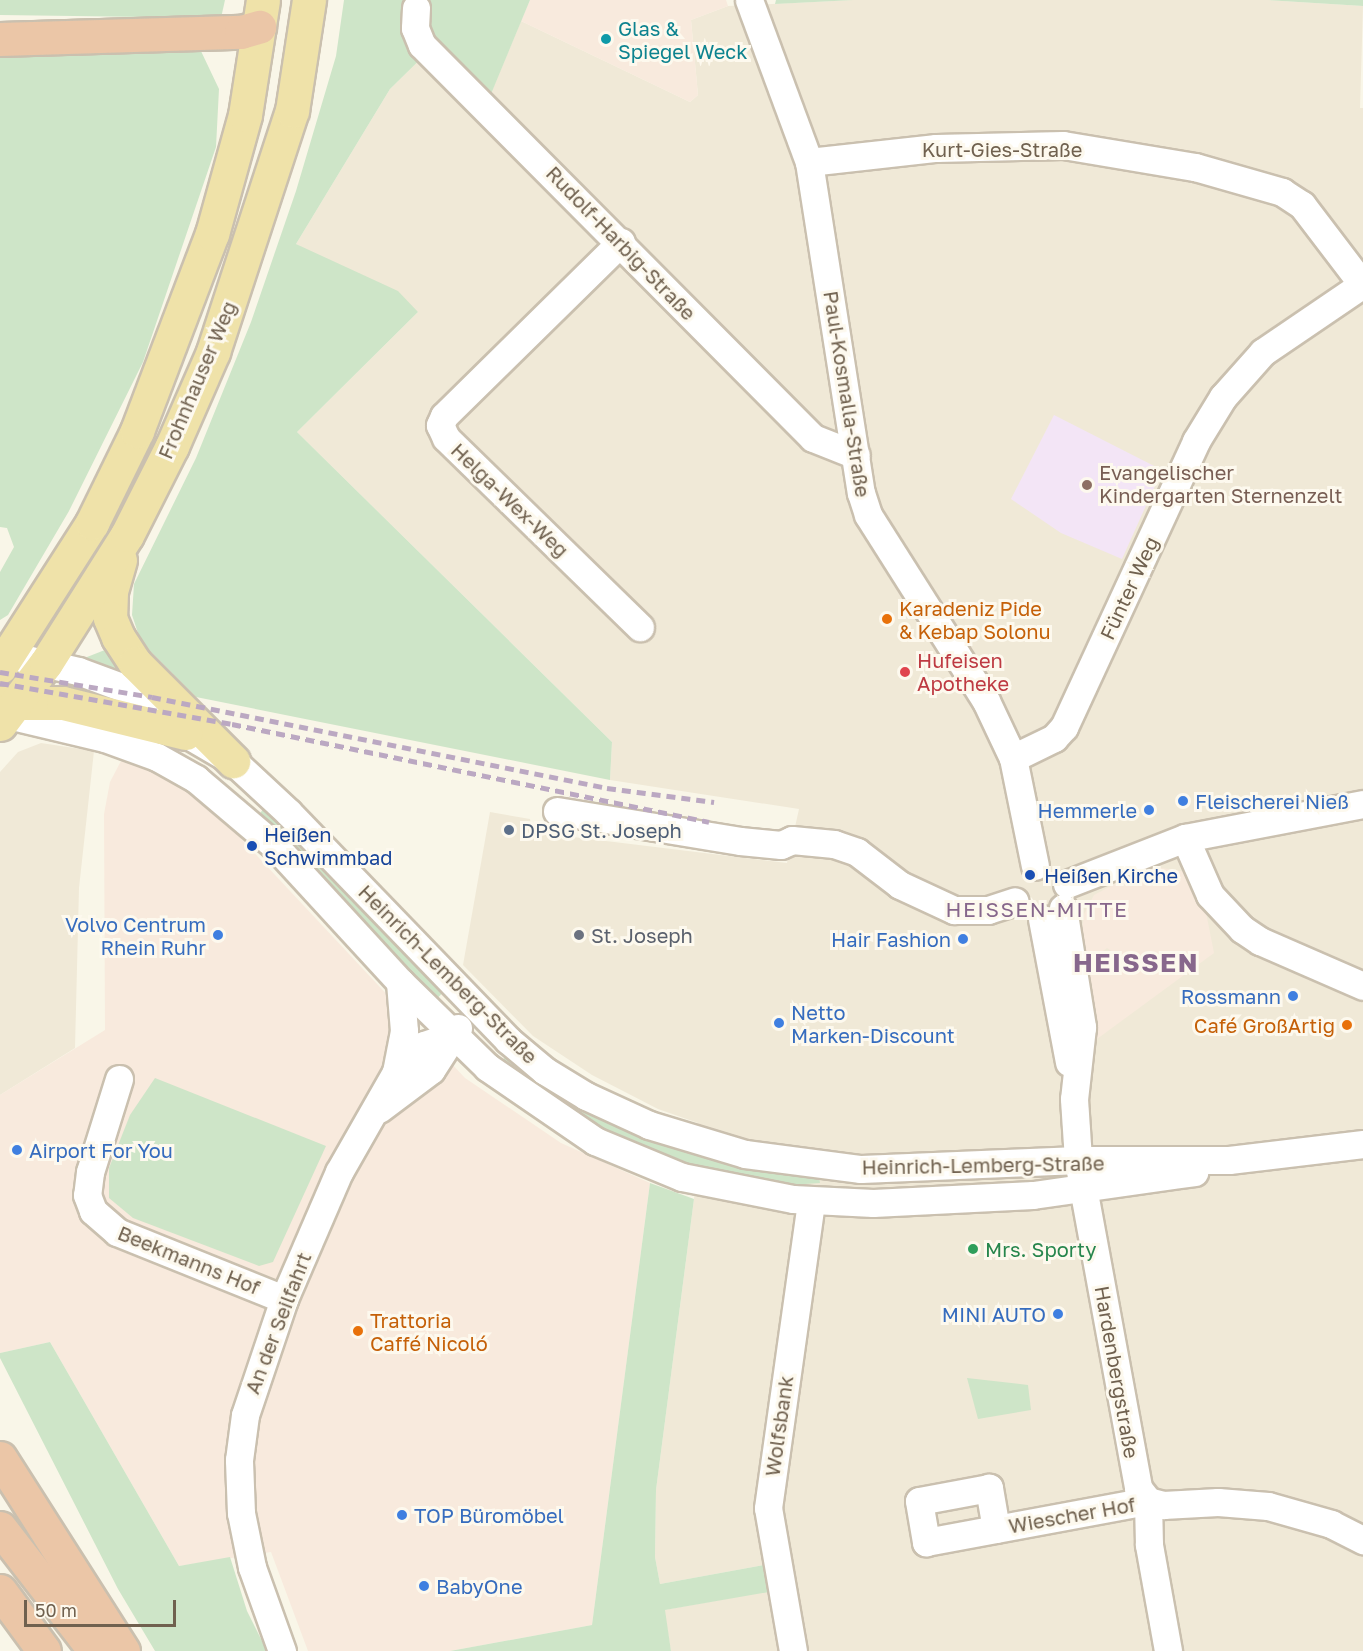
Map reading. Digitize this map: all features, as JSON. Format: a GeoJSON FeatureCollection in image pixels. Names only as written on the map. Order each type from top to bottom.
{"type":"FeatureCollection","features":[{"type":"Feature","properties":{"kind":"highway"},"geometry":{"type":"LineString","coordinates":[[0,39],[241,32],[261,14]]}},
{"type":"Feature","properties":{"kind":"highway"},"geometry":{"type":"LineString","coordinates":[[0,1458],[123,1651]]}},
{"type":"Feature","properties":{"kind":"highway"},"geometry":{"type":"LineString","coordinates":[[0,1528],[95,1651]]}},
{"type":"Feature","properties":{"kind":"highway"},"geometry":{"type":"LineString","coordinates":[[0,1591],[45,1651]]}},
{"type":"Feature","properties":{"kind":"main road"},"geometry":{"type":"LineString","coordinates":[[261,14],[315,2]]}},
{"type":"Feature","properties":{"kind":"main road","name":"Frohnhauser Weg"},"geometry":{"type":"LineString","coordinates":[[4,711],[46,663],[127,535],[172,446],[213,352],[291,111],[316,63],[315,2]]}},
{"type":"Feature","properties":{"kind":"main road","name":"Frohnhauser Weg"},"geometry":{"type":"LineString","coordinates":[[3,658],[92,523],[137,431],[212,234],[245,115],[261,14]]}},
{"type":"Feature","properties":{"kind":"main road"},"geometry":{"type":"LineString","coordinates":[[127,535],[111,592],[110,618],[118,637],[135,663],[233,761]]}},
{"type":"Feature","properties":{"kind":"main road"},"geometry":{"type":"LineString","coordinates":[[4,711],[63,703],[185,733]]}},
{"type":"Feature","properties":{"kind":"street","name":"Paul-Kosmalla-Straße"},"geometry":{"type":"LineString","coordinates":[[756,5],[809,162],[856,456],[868,515],[986,701],[1013,758],[1035,866]]}},
{"type":"Feature","properties":{"kind":"street","name":"Rudolf-Harbig-Straße"},"geometry":{"type":"LineString","coordinates":[[416,8],[415,28],[422,45],[621,242],[813,438],[856,456]]}},
{"type":"Feature","properties":{"kind":"street","name":"Kurt-Gies-Straße"},"geometry":{"type":"LineString","coordinates":[[809,162],[936,147],[1063,145],[1121,152],[1195,167],[1282,192],[1302,205],[1363,284]]}},
{"type":"Feature","properties":{"kind":"street","name":"Helga-Wex-Weg"},"geometry":{"type":"LineString","coordinates":[[621,242],[444,416],[440,425],[446,438],[640,627]]}},
{"type":"Feature","properties":{"kind":"street","name":"Fünter Weg"},"geometry":{"type":"LineString","coordinates":[[1013,758],[1054,738],[1073,710],[1206,420],[1263,352],[1363,284]]}},
{"type":"Feature","properties":{"kind":"street","name":"Heinrich-Lemberg-Straße"},"geometry":{"type":"LineString","coordinates":[[3,658],[46,663],[124,688],[150,703],[185,733],[233,761],[290,813],[477,1008],[545,1071],[586,1096],[702,1144],[745,1154],[861,1169],[1078,1160],[1229,1160],[1363,1144]]}},
{"type":"Feature","properties":{"kind":"street","name":"Heinrich-Lemberg-Straße"},"geometry":{"type":"LineString","coordinates":[[4,711],[105,738],[157,757],[196,779],[275,846],[400,982],[487,1067],[532,1102],[595,1140],[682,1177],[745,1192],[811,1201],[873,1203],[1084,1190],[1181,1177],[1229,1160]]}},
{"type":"Feature","properties":{"kind":"street"},"geometry":{"type":"LineString","coordinates":[[1058,904],[1054,869],[1035,866],[1018,878],[1015,901],[1021,911],[1058,904],[1185,838],[1363,804]]}},
{"type":"Feature","properties":{"kind":"street"},"geometry":{"type":"LineString","coordinates":[[557,811],[740,841],[781,845],[792,840],[834,844],[857,852],[900,885],[954,910],[988,910],[1015,901]]}},
{"type":"Feature","properties":{"kind":"street"},"geometry":{"type":"LineString","coordinates":[[1185,838],[1210,895],[1242,929],[1260,941],[1363,986]]}},
{"type":"Feature","properties":{"kind":"street","name":"Hardenbergstraße"},"geometry":{"type":"LineString","coordinates":[[1058,904],[1075,1090],[1078,1160],[1138,1488],[1148,1502],[1149,1545],[1168,1651]]}},
{"type":"Feature","properties":{"kind":"street","name":"Heinrich-Lemberg-Straße"},"geometry":{"type":"LineString","coordinates":[[396,1072],[404,1031],[400,982]]}},
{"type":"Feature","properties":{"kind":"street","name":"An der Seilfahrt"},"geometry":{"type":"LineString","coordinates":[[375,1112],[431,1070],[453,1035],[477,1008]]}},
{"type":"Feature","properties":{"kind":"street","name":"An der Seilfahrt"},"geometry":{"type":"LineString","coordinates":[[282,1651],[252,1567],[241,1513],[239,1460],[254,1383],[284,1299],[339,1172],[396,1072],[424,1045],[453,1035]]}},
{"type":"Feature","properties":{"kind":"street","name":"Beekmanns Hof"},"geometry":{"type":"LineString","coordinates":[[119,1080],[90,1172],[87,1195],[93,1211],[117,1232],[284,1299]]}},
{"type":"Feature","properties":{"kind":"street","name":"Wolfsbank"},"geometry":{"type":"LineString","coordinates":[[793,1651],[768,1508],[811,1201]]}},
{"type":"Feature","properties":{"kind":"street","name":"Wiescher Hof"},"geometry":{"type":"LineString","coordinates":[[996,1529],[1148,1502],[1164,1506],[1218,1502],[1268,1506],[1331,1524],[1363,1540]]}},
{"type":"Feature","properties":{"kind":"shaded area"},"geometry":{"type":"Polygon","coordinates":[[[530,0],[726,0],[728,6],[691,20],[698,95],[690,102],[521,21],[530,0]]]}},
{"type":"Feature","properties":{"kind":"shaded area"},"geometry":{"type":"Polygon","coordinates":[[[854,0],[1268,0],[1363,6],[1360,108],[1363,108],[1363,1651],[671,1651],[664,1610],[769,1591],[764,1565],[660,1584],[655,1557],[656,1490],[694,1199],[698,1123],[658,1109],[592,1075],[533,1036],[463,965],[490,812],[530,819],[532,832],[787,863],[799,809],[610,780],[612,742],[297,432],[418,312],[296,244],[390,89],[438,42],[491,93],[521,21],[690,102],[698,95],[691,20],[728,6],[854,0]]]}},
{"type":"Feature","properties":{"kind":"shaded area","name":"Evangelischer Kindergarten Sternenzelt"},"geometry":{"type":"Polygon","coordinates":[[[1054,415],[1162,470],[1122,559],[1061,533],[1011,499],[1054,415]]]}},
{"type":"Feature","properties":{"kind":"shaded area"},"geometry":{"type":"Polygon","coordinates":[[[41,743],[94,751],[79,888],[75,1048],[0,1095],[0,772],[18,752],[41,743]]]}},
{"type":"Feature","properties":{"kind":"shaded area"},"geometry":{"type":"Polygon","coordinates":[[[122,759],[170,780],[217,813],[465,1078],[561,1143],[650,1183],[592,1625],[450,1651],[308,1651],[271,1552],[179,1566],[50,1342],[0,1353],[0,1095],[105,1030],[104,814],[110,782],[122,759]]]}},
{"type":"Feature","properties":{"kind":"shaded area"},"geometry":{"type":"Polygon","coordinates":[[[1149,866],[1187,872],[1202,892],[1214,953],[1097,1039],[1082,930],[1084,914],[1094,895],[1149,866]],[[1107,948],[1102,952],[1108,962],[1116,954],[1107,948]]]}},
{"type":"Feature","properties":{"kind":"green space"},"geometry":{"type":"Polygon","coordinates":[[[0,0],[225,0],[221,18],[0,15],[0,0]]]}},
{"type":"Feature","properties":{"kind":"green space"},"geometry":{"type":"Polygon","coordinates":[[[344,0],[530,0],[491,94],[438,42],[390,89],[296,244],[398,291],[418,312],[297,432],[612,742],[610,780],[196,697],[141,642],[132,615],[134,584],[196,458],[251,322],[296,191],[336,56],[344,0]]]}},
{"type":"Feature","properties":{"kind":"green space"},"geometry":{"type":"Polygon","coordinates":[[[776,0],[854,0],[775,4],[776,0]]]}},
{"type":"Feature","properties":{"kind":"green space"},"geometry":{"type":"Polygon","coordinates":[[[1268,0],[1363,0],[1363,6],[1268,0]]]}},
{"type":"Feature","properties":{"kind":"green space"},"geometry":{"type":"Polygon","coordinates":[[[200,49],[219,89],[216,147],[143,362],[69,511],[8,615],[0,620],[0,572],[14,547],[7,528],[0,527],[0,58],[200,49]]]}},
{"type":"Feature","properties":{"kind":"green space"},"geometry":{"type":"Polygon","coordinates":[[[115,646],[151,690],[86,662],[87,657],[115,646]]]}},
{"type":"Feature","properties":{"kind":"green space"},"geometry":{"type":"Polygon","coordinates":[[[263,809],[267,809],[446,989],[435,1001],[259,815],[263,809]]]}},
{"type":"Feature","properties":{"kind":"green space"},"geometry":{"type":"Polygon","coordinates":[[[505,1057],[598,1118],[766,1170],[819,1177],[820,1183],[790,1185],[690,1167],[593,1126],[499,1065],[505,1057]]]}},
{"type":"Feature","properties":{"kind":"green space"},"geometry":{"type":"Polygon","coordinates":[[[155,1078],[326,1146],[273,1262],[259,1266],[133,1218],[109,1198],[109,1168],[130,1115],[155,1078]]]}},
{"type":"Feature","properties":{"kind":"green space"},"geometry":{"type":"Polygon","coordinates":[[[650,1183],[694,1199],[656,1490],[655,1557],[660,1584],[764,1565],[769,1592],[665,1610],[671,1651],[450,1651],[592,1625],[650,1183]]]}},
{"type":"Feature","properties":{"kind":"green space"},"geometry":{"type":"Polygon","coordinates":[[[50,1342],[179,1566],[230,1557],[247,1611],[267,1651],[155,1651],[118,1589],[0,1358],[0,1353],[50,1342]]]}},
{"type":"Feature","properties":{"kind":"green space"},"geometry":{"type":"Polygon","coordinates":[[[967,1378],[1028,1385],[1031,1410],[978,1419],[967,1378]]]}},
{"type":"Feature","properties":{"kind":"railway"},"geometry":{"type":"LineString","coordinates":[[0,672],[152,697],[607,788],[714,802]]}},
{"type":"Feature","properties":{"kind":"railway"},"geometry":{"type":"LineString","coordinates":[[0,683],[232,724],[709,822]]}},
{"type":"Feature","properties":{"kind":"place","name":"Glas & Spiegel Weck"},"geometry":{"type":"Point","coordinates":[606,39]}},
{"type":"Feature","properties":{"kind":"place","name":"Evangelischer Kindergarten Sternenzelt"},"geometry":{"type":"Point","coordinates":[1087,485]}},
{"type":"Feature","properties":{"kind":"place","name":"Karadeniz Pide & Kebap Solonu"},"geometry":{"type":"Point","coordinates":[887,619]}},
{"type":"Feature","properties":{"kind":"place","name":"Hufeisen Apotheke"},"geometry":{"type":"Point","coordinates":[905,672]}},
{"type":"Feature","properties":{"kind":"place","name":"Fleischerei Nieß"},"geometry":{"type":"Point","coordinates":[1183,801]}},
{"type":"Feature","properties":{"kind":"place","name":"Hemmerle"},"geometry":{"type":"Point","coordinates":[1149,810]}},
{"type":"Feature","properties":{"kind":"place","name":"DPSG St. Joseph"},"geometry":{"type":"Point","coordinates":[509,830]}},
{"type":"Feature","properties":{"kind":"place","name":"Heißen Schwimmbad"},"geometry":{"type":"Point","coordinates":[252,846]}},
{"type":"Feature","properties":{"kind":"place","name":"Heißen Kirche"},"geometry":{"type":"Point","coordinates":[1030,875]}},
{"type":"Feature","properties":{"kind":"place","name":"Volvo Centrum Rhein Ruhr"},"geometry":{"type":"Point","coordinates":[218,935]}},
{"type":"Feature","properties":{"kind":"place","name":"St. Joseph"},"geometry":{"type":"Point","coordinates":[579,935]}},
{"type":"Feature","properties":{"kind":"place","name":"Hair Fashion"},"geometry":{"type":"Point","coordinates":[963,939]}},
{"type":"Feature","properties":{"kind":"place","name":"Rossmann"},"geometry":{"type":"Point","coordinates":[1293,996]}},
{"type":"Feature","properties":{"kind":"place","name":"Netto Marken-Discount"},"geometry":{"type":"Point","coordinates":[779,1023]}},
{"type":"Feature","properties":{"kind":"place","name":"Café GroßArtig"},"geometry":{"type":"Point","coordinates":[1347,1025]}},
{"type":"Feature","properties":{"kind":"place","name":"Airport For You"},"geometry":{"type":"Point","coordinates":[17,1150]}},
{"type":"Feature","properties":{"kind":"place","name":"Mrs. Sporty"},"geometry":{"type":"Point","coordinates":[973,1249]}},
{"type":"Feature","properties":{"kind":"place","name":"MINI AUTO"},"geometry":{"type":"Point","coordinates":[1058,1314]}},
{"type":"Feature","properties":{"kind":"place","name":"Trattoria Caffé Nicoló"},"geometry":{"type":"Point","coordinates":[358,1331]}},
{"type":"Feature","properties":{"kind":"place","name":"TOP Büromöbel"},"geometry":{"type":"Point","coordinates":[402,1515]}},
{"type":"Feature","properties":{"kind":"place","name":"BabyOne"},"geometry":{"type":"Point","coordinates":[424,1586]}},
{"type":"Feature","properties":{"kind":"district","name":"HEISSEN-MITTE"},"geometry":{"type":"Point","coordinates":[1037,909]}},
{"type":"Feature","properties":{"kind":"district","name":"HEISSEN"},"geometry":{"type":"Point","coordinates":[1136,963]}}]}
